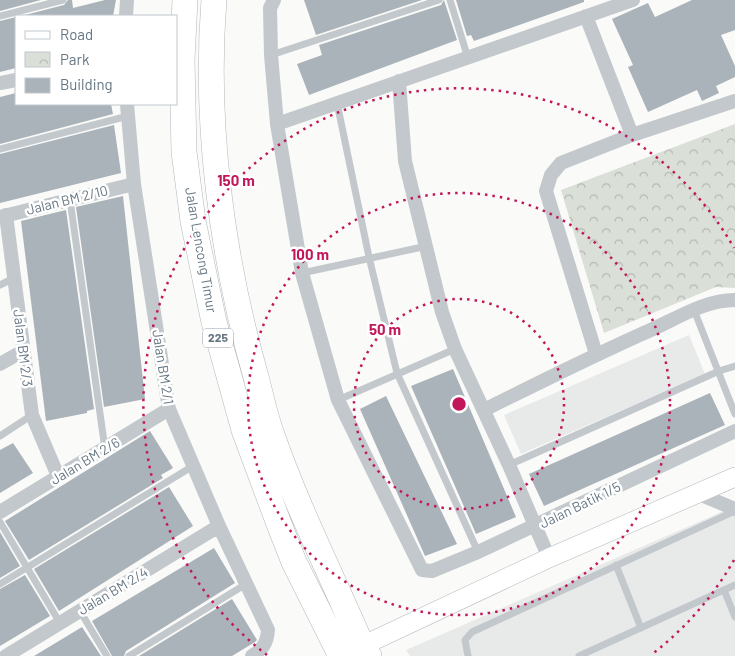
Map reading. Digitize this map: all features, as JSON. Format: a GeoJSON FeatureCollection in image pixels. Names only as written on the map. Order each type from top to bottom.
{"type":"FeatureCollection","features":[{"type":"Feature","properties":{"kind":"highway","name":"Jalan Lencong Timur"},"geometry":{"type":"LineString","coordinates":[[185,0],[182,60],[184,152],[193,221],[214,322],[244,430],[294,562],[348,653]]}},
{"type":"Feature","properties":{"kind":"highway","name":"Jalan Lencong Timur"},"geometry":{"type":"LineString","coordinates":[[214,0],[211,35],[221,218],[241,325],[272,434],[311,531],[348,653]]}},
{"type":"Feature","properties":{"kind":"street"},"geometry":{"type":"LineString","coordinates":[[126,15],[127,0]]}},
{"type":"Feature","properties":{"kind":"street"},"geometry":{"type":"LineString","coordinates":[[274,0],[270,8],[271,55],[277,124],[302,273],[338,400]]}},
{"type":"Feature","properties":{"kind":"street"},"geometry":{"type":"LineString","coordinates":[[277,124],[633,0]]}},
{"type":"Feature","properties":{"kind":"street"},"geometry":{"type":"LineString","coordinates":[[586,16],[632,135]]}},
{"type":"Feature","properties":{"kind":"street"},"geometry":{"type":"LineString","coordinates":[[0,84],[15,80]]}},
{"type":"Feature","properties":{"kind":"street"},"geometry":{"type":"LineString","coordinates":[[399,81],[405,161],[442,312],[455,349],[510,465],[549,558]]}},
{"type":"Feature","properties":{"kind":"street"},"geometry":{"type":"LineString","coordinates":[[596,354],[546,191],[551,175],[560,163],[632,135],[735,101]]}},
{"type":"Feature","properties":{"kind":"street","name":"Jalan BM 2/1"},"geometry":{"type":"LineString","coordinates":[[127,110],[134,184],[169,409],[219,526],[268,630],[267,641],[261,650],[252,656]]}},
{"type":"Feature","properties":{"kind":"street","name":"Jalan BM 2/10"},"geometry":{"type":"LineString","coordinates":[[3,216],[134,184]]}},
{"type":"Feature","properties":{"kind":"street","name":"Jalan BM 2/3"},"geometry":{"type":"LineString","coordinates":[[3,216],[14,278],[32,415],[58,476]]}},
{"type":"Feature","properties":{"kind":"street"},"geometry":{"type":"LineString","coordinates":[[484,410],[596,354],[694,310],[714,302],[735,300]]}},
{"type":"Feature","properties":{"kind":"street"},"geometry":{"type":"LineString","coordinates":[[0,364],[23,351]]}},
{"type":"Feature","properties":{"kind":"street","name":"Jalan Batik 1/5"},"geometry":{"type":"LineString","coordinates":[[338,400],[422,570],[432,571],[535,526],[735,431]]}},
{"type":"Feature","properties":{"kind":"street","name":"Jalan BM 2/6"},"geometry":{"type":"LineString","coordinates":[[0,512],[169,409]]}},
{"type":"Feature","properties":{"kind":"street"},"geometry":{"type":"LineString","coordinates":[[348,653],[549,558],[735,477]]}},
{"type":"Feature","properties":{"kind":"street"},"geometry":{"type":"LineString","coordinates":[[698,494],[735,510]]}},
{"type":"Feature","properties":{"kind":"street","name":"Jalan BM 2/4"},"geometry":{"type":"LineString","coordinates":[[6,656],[219,526]]}},
{"type":"Feature","properties":{"kind":"lane"},"geometry":{"type":"LineString","coordinates":[[0,16],[63,0]]}},
{"type":"Feature","properties":{"kind":"lane"},"geometry":{"type":"LineString","coordinates":[[271,55],[438,0]]}},
{"type":"Feature","properties":{"kind":"lane"},"geometry":{"type":"LineString","coordinates":[[450,0],[468,58]]}},
{"type":"Feature","properties":{"kind":"lane"},"geometry":{"type":"LineString","coordinates":[[337,104],[369,257],[397,373],[478,552]]}},
{"type":"Feature","properties":{"kind":"lane"},"geometry":{"type":"LineString","coordinates":[[0,149],[127,110]]}},
{"type":"Feature","properties":{"kind":"lane"},"geometry":{"type":"LineString","coordinates":[[70,199],[105,449]]}},
{"type":"Feature","properties":{"kind":"lane"},"geometry":{"type":"LineString","coordinates":[[302,273],[426,246]]}},
{"type":"Feature","properties":{"kind":"lane"},"geometry":{"type":"LineString","coordinates":[[0,285],[14,278]]}},
{"type":"Feature","properties":{"kind":"lane"},"geometry":{"type":"LineString","coordinates":[[694,310],[735,414]]}},
{"type":"Feature","properties":{"kind":"lane"},"geometry":{"type":"LineString","coordinates":[[338,400],[455,349]]}},
{"type":"Feature","properties":{"kind":"lane"},"geometry":{"type":"LineString","coordinates":[[510,465],[719,370],[735,366]]}},
{"type":"Feature","properties":{"kind":"lane"},"geometry":{"type":"LineString","coordinates":[[0,436],[32,415]]}},
{"type":"Feature","properties":{"kind":"lane"},"geometry":{"type":"LineString","coordinates":[[0,584],[193,466]]}},
{"type":"Feature","properties":{"kind":"lane"},"geometry":{"type":"LineString","coordinates":[[468,656],[465,640],[472,632],[735,510]]}},
{"type":"Feature","properties":{"kind":"lane"},"geometry":{"type":"LineString","coordinates":[[0,522],[60,623]]}},
{"type":"Feature","properties":{"kind":"lane"},"geometry":{"type":"LineString","coordinates":[[616,565],[641,628]]}},
{"type":"Feature","properties":{"kind":"lane"},"geometry":{"type":"LineString","coordinates":[[129,656],[246,584]]}},
{"type":"Feature","properties":{"kind":"lane"},"geometry":{"type":"LineString","coordinates":[[579,656],[735,585]]}},
{"type":"Feature","properties":{"kind":"lane"},"geometry":{"type":"LineString","coordinates":[[724,590],[735,617]]}},
{"type":"Feature","properties":{"kind":"lane"},"geometry":{"type":"LineString","coordinates":[[80,611],[107,656]]}},
{"type":"Feature","properties":{"kind":"shaded area"},"geometry":{"type":"Polygon","coordinates":[[[689,335],[705,374],[521,454],[504,415],[689,335]]]}},
{"type":"Feature","properties":{"kind":"shaded area"},"geometry":{"type":"Polygon","coordinates":[[[735,506],[735,656],[410,656],[406,650],[735,506]]]}},
{"type":"Feature","properties":{"kind":"green space"},"geometry":{"type":"Polygon","coordinates":[[[735,124],[735,288],[716,287],[604,333],[561,190],[735,124]]]}},
{"type":"Feature","properties":{"kind":"building"},"geometry":{"type":"Polygon","coordinates":[[[0,0],[41,0],[0,11],[0,0]]]}},
{"type":"Feature","properties":{"kind":"building"},"geometry":{"type":"Polygon","coordinates":[[[68,0],[72,0],[73,8],[105,0],[116,0],[113,15],[25,15],[64,5],[68,0]]]}},
{"type":"Feature","properties":{"kind":"building"},"geometry":{"type":"Polygon","coordinates":[[[304,0],[422,0],[316,35],[304,0]]]}},
{"type":"Feature","properties":{"kind":"building"},"geometry":{"type":"Polygon","coordinates":[[[444,0],[457,40],[309,95],[297,64],[322,55],[319,45],[441,5],[444,0]]]}},
{"type":"Feature","properties":{"kind":"building"},"geometry":{"type":"Polygon","coordinates":[[[456,0],[584,0],[584,2],[474,41],[471,35],[467,36],[456,0]]]}},
{"type":"Feature","properties":{"kind":"building"},"geometry":{"type":"Polygon","coordinates":[[[692,0],[735,0],[735,30],[721,35],[735,66],[735,77],[716,86],[719,93],[702,101],[697,90],[648,112],[628,67],[633,65],[612,19],[648,3],[655,17],[692,0]]]}},
{"type":"Feature","properties":{"kind":"building"},"geometry":{"type":"Polygon","coordinates":[[[15,17],[15,68],[0,72],[0,21],[15,17]]]}},
{"type":"Feature","properties":{"kind":"building"},"geometry":{"type":"Polygon","coordinates":[[[15,93],[15,105],[111,105],[113,114],[0,144],[0,97],[15,93]]]}},
{"type":"Feature","properties":{"kind":"building"},"geometry":{"type":"Polygon","coordinates":[[[114,125],[121,173],[0,203],[0,154],[114,125]]]}},
{"type":"Feature","properties":{"kind":"building"},"geometry":{"type":"Polygon","coordinates":[[[123,196],[145,399],[104,407],[76,207],[123,196]]]}},
{"type":"Feature","properties":{"kind":"building"},"geometry":{"type":"Polygon","coordinates":[[[66,210],[94,409],[87,411],[87,413],[46,421],[21,221],[66,210]]]}},
{"type":"Feature","properties":{"kind":"building"},"geometry":{"type":"Polygon","coordinates":[[[453,369],[516,517],[476,534],[411,386],[453,369]]]}},
{"type":"Feature","properties":{"kind":"building"},"geometry":{"type":"Polygon","coordinates":[[[710,393],[725,425],[544,506],[529,474],[710,393]]]}},
{"type":"Feature","properties":{"kind":"building"},"geometry":{"type":"Polygon","coordinates":[[[386,396],[457,544],[425,556],[360,409],[386,396]]]}},
{"type":"Feature","properties":{"kind":"building"},"geometry":{"type":"Polygon","coordinates":[[[150,431],[173,468],[161,475],[163,478],[29,560],[5,521],[150,431]]]}},
{"type":"Feature","properties":{"kind":"building"},"geometry":{"type":"Polygon","coordinates":[[[13,443],[33,473],[0,493],[0,450],[13,443]]]}},
{"type":"Feature","properties":{"kind":"building"},"geometry":{"type":"Polygon","coordinates":[[[169,487],[193,526],[59,611],[34,569],[169,487]]]}},
{"type":"Feature","properties":{"kind":"building"},"geometry":{"type":"Polygon","coordinates":[[[0,532],[20,566],[0,578],[0,532]]]}},
{"type":"Feature","properties":{"kind":"building"},"geometry":{"type":"Polygon","coordinates":[[[214,548],[235,583],[126,651],[124,656],[112,656],[92,621],[214,548]]]}},
{"type":"Feature","properties":{"kind":"building"},"geometry":{"type":"Polygon","coordinates":[[[25,575],[50,616],[0,646],[0,589],[25,575]]]}},
{"type":"Feature","properties":{"kind":"building"},"geometry":{"type":"Polygon","coordinates":[[[232,599],[257,640],[255,642],[232,656],[139,656],[232,599]]]}},
{"type":"Feature","properties":{"kind":"building"},"geometry":{"type":"Polygon","coordinates":[[[82,627],[101,656],[34,656],[82,627]]]}}]}
